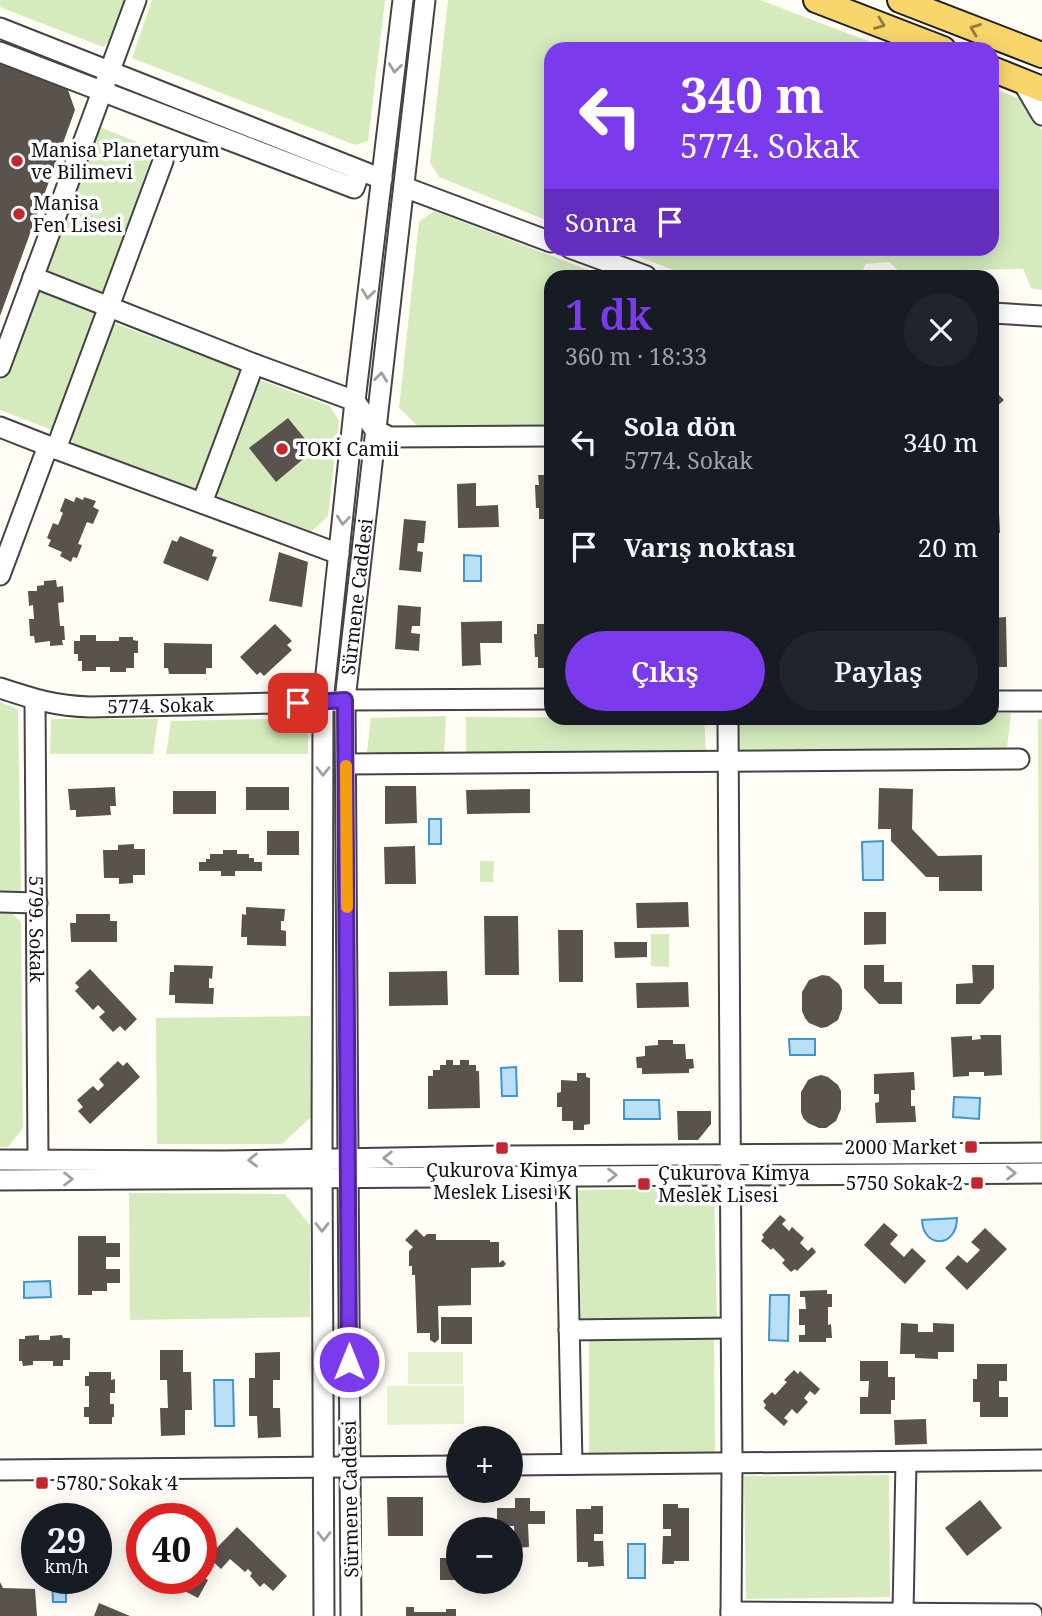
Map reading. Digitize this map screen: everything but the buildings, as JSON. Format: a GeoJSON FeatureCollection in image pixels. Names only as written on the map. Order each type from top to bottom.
{"type":"FeatureCollection","features":[{"type":"Feature","properties":{"kind":"main road"},"geometry":{"type":"LineString","coordinates":[[816,0],[925,42]]}},
{"type":"Feature","properties":{"kind":"main road"},"geometry":{"type":"LineString","coordinates":[[900,0],[1041,55]]}},
{"type":"Feature","properties":{"kind":"main road"},"geometry":{"type":"LineString","coordinates":[[999,72],[1032,85]]}},
{"type":"Feature","properties":{"kind":"street"},"geometry":{"type":"LineString","coordinates":[[0,367],[136,0]]}},
{"type":"Feature","properties":{"kind":"street","name":"Sürmene Caddesi"},"geometry":{"type":"LineString","coordinates":[[324,1616],[323,702],[355,401],[403,0]]}},
{"type":"Feature","properties":{"kind":"street","name":"Sürmene Caddesi"},"geometry":{"type":"LineString","coordinates":[[351,1616],[345,700],[425,0]]}},
{"type":"Feature","properties":{"kind":"street"},"geometry":{"type":"LineString","coordinates":[[0,28],[382,179]]}},
{"type":"Feature","properties":{"kind":"street"},"geometry":{"type":"LineString","coordinates":[[0,52],[354,188],[360,170]]}},
{"type":"Feature","properties":{"kind":"street"},"geometry":{"type":"LineString","coordinates":[[1032,85],[1042,115]]}},
{"type":"Feature","properties":{"kind":"street"},"geometry":{"type":"LineString","coordinates":[[0,575],[108,307],[163,161]]}},
{"type":"Feature","properties":{"kind":"street"},"geometry":{"type":"LineString","coordinates":[[404,187],[544,239]]}},
{"type":"Feature","properties":{"kind":"street"},"geometry":{"type":"LineString","coordinates":[[592,256],[630,270]]}},
{"type":"Feature","properties":{"kind":"street"},"geometry":{"type":"LineString","coordinates":[[33,277],[355,401],[375,430],[390,437],[544,436]]}},
{"type":"Feature","properties":{"kind":"street"},"geometry":{"type":"LineString","coordinates":[[999,313],[1042,316]]}},
{"type":"Feature","properties":{"kind":"street"},"geometry":{"type":"LineString","coordinates":[[202,503],[254,364]]}},
{"type":"Feature","properties":{"kind":"street"},"geometry":{"type":"LineString","coordinates":[[0,427],[339,554]]}},
{"type":"Feature","properties":{"kind":"street","name":"5774. Sokak"},"geometry":{"type":"LineString","coordinates":[[0,688],[35,700],[64,706],[90,707],[345,700],[544,699]]}},
{"type":"Feature","properties":{"kind":"street","name":"5799. Sokak"},"geometry":{"type":"LineString","coordinates":[[35,700],[38,1159]]}},
{"type":"Feature","properties":{"kind":"street"},"geometry":{"type":"LineString","coordinates":[[999,701],[1042,701]]}},
{"type":"Feature","properties":{"kind":"street"},"geometry":{"type":"LineString","coordinates":[[728,725],[731,1614],[1032,1614]]}},
{"type":"Feature","properties":{"kind":"street"},"geometry":{"type":"LineString","coordinates":[[346,764],[1019,759]]}},
{"type":"Feature","properties":{"kind":"street"},"geometry":{"type":"LineString","coordinates":[[0,902],[37,903]]}},
{"type":"Feature","properties":{"kind":"street"},"geometry":{"type":"LineString","coordinates":[[348,1168],[565,1176],[729,1165],[1042,1153]]}},
{"type":"Feature","properties":{"kind":"street"},"geometry":{"type":"LineString","coordinates":[[0,1160],[222,1161],[322,1169]]}},
{"type":"Feature","properties":{"kind":"street"},"geometry":{"type":"LineString","coordinates":[[0,1180],[348,1168],[729,1165],[1042,1172]]}},
{"type":"Feature","properties":{"kind":"street"},"geometry":{"type":"LineString","coordinates":[[565,1176],[572,1464]]}},
{"type":"Feature","properties":{"kind":"street"},"geometry":{"type":"LineString","coordinates":[[569,1329],[730,1328]]}},
{"type":"Feature","properties":{"kind":"street"},"geometry":{"type":"LineString","coordinates":[[523,1465],[1042,1460]]}},
{"type":"Feature","properties":{"kind":"street"},"geometry":{"type":"LineString","coordinates":[[903,1612],[906,1462]]}},
{"type":"Feature","properties":{"kind":"street"},"geometry":{"type":"LineString","coordinates":[[0,1470],[446,1466]]}},
{"type":"Feature","properties":{"kind":"green space"},"geometry":{"type":"Polygon","coordinates":[[[0,0],[124,0],[108,42],[103,47],[0,7],[0,0]]]}},
{"type":"Feature","properties":{"kind":"green space"},"geometry":{"type":"Polygon","coordinates":[[[152,0],[385,0],[368,141],[355,145],[132,58],[152,0]]]}},
{"type":"Feature","properties":{"kind":"green space"},"geometry":{"type":"Polygon","coordinates":[[[448,0],[760,0],[871,42],[544,42],[544,219],[439,177],[430,163],[448,0]]]}},
{"type":"Feature","properties":{"kind":"green space"},"geometry":{"type":"Polygon","coordinates":[[[999,91],[1023,100],[1042,130],[1042,290],[1031,288],[1023,269],[898,270],[889,262],[866,264],[862,270],[673,270],[637,256],[999,256],[999,91]]]}},
{"type":"Feature","properties":{"kind":"green space"},"geometry":{"type":"Polygon","coordinates":[[[100,127],[154,149],[104,295],[44,272],[100,127]]]}},
{"type":"Feature","properties":{"kind":"green space"},"geometry":{"type":"Polygon","coordinates":[[[434,211],[544,253],[544,256],[552,256],[588,270],[544,270],[544,425],[419,427],[399,408],[419,222],[434,211]]]}},
{"type":"Feature","properties":{"kind":"green space"},"geometry":{"type":"Polygon","coordinates":[[[34,289],[95,314],[52,430],[0,410],[0,382],[34,289]]]}},
{"type":"Feature","properties":{"kind":"green space"},"geometry":{"type":"Polygon","coordinates":[[[111,322],[237,369],[241,377],[195,493],[76,450],[68,429],[111,322]]]}},
{"type":"Feature","properties":{"kind":"green space"},"geometry":{"type":"Polygon","coordinates":[[[260,380],[330,406],[339,421],[328,516],[310,533],[221,502],[213,487],[260,380]]]}},
{"type":"Feature","properties":{"kind":"green space"},"geometry":{"type":"Polygon","coordinates":[[[0,702],[18,709],[21,891],[0,891],[0,702]]]}},
{"type":"Feature","properties":{"kind":"green space"},"geometry":{"type":"Polygon","coordinates":[[[999,713],[1011,713],[1007,748],[739,754],[738,725],[999,725],[999,713]]]}},
{"type":"Feature","properties":{"kind":"green space"},"geometry":{"type":"Polygon","coordinates":[[[446,716],[444,754],[367,752],[371,718],[446,716]]]}},
{"type":"Feature","properties":{"kind":"green space"},"geometry":{"type":"Polygon","coordinates":[[[466,717],[544,717],[544,725],[704,725],[706,751],[466,753],[466,717]]]}},
{"type":"Feature","properties":{"kind":"green space"},"geometry":{"type":"Polygon","coordinates":[[[308,718],[308,754],[166,754],[171,721],[308,718]]]}},
{"type":"Feature","properties":{"kind":"green space"},"geometry":{"type":"Polygon","coordinates":[[[51,719],[158,719],[153,754],[50,754],[51,719]]]}},
{"type":"Feature","properties":{"kind":"green space"},"geometry":{"type":"Polygon","coordinates":[[[1038,719],[1042,719],[1042,1140],[1040,1140],[1038,719]]]}},
{"type":"Feature","properties":{"kind":"green space"},"geometry":{"type":"Polygon","coordinates":[[[480,861],[494,861],[493,882],[480,882],[480,861]]]}},
{"type":"Feature","properties":{"kind":"green space"},"geometry":{"type":"Polygon","coordinates":[[[0,910],[9,910],[21,922],[23,1128],[8,1147],[0,1147],[0,910]]]}},
{"type":"Feature","properties":{"kind":"green space"},"geometry":{"type":"Polygon","coordinates":[[[651,934],[669,934],[669,967],[651,966],[651,934]]]}},
{"type":"Feature","properties":{"kind":"green space"},"geometry":{"type":"Polygon","coordinates":[[[310,1016],[311,1117],[282,1144],[157,1144],[156,1018],[310,1016]]]}},
{"type":"Feature","properties":{"kind":"green space"},"geometry":{"type":"Polygon","coordinates":[[[714,1188],[717,1320],[581,1323],[578,1190],[714,1188]]]}},
{"type":"Feature","properties":{"kind":"green space"},"geometry":{"type":"Polygon","coordinates":[[[129,1193],[285,1194],[310,1225],[310,1317],[130,1320],[129,1193]]]}},
{"type":"Feature","properties":{"kind":"green space"},"geometry":{"type":"Polygon","coordinates":[[[589,1336],[714,1336],[715,1453],[589,1454],[589,1336]]]}},
{"type":"Feature","properties":{"kind":"green space"},"geometry":{"type":"Polygon","coordinates":[[[408,1352],[463,1352],[463,1384],[408,1384],[408,1352]]]}},
{"type":"Feature","properties":{"kind":"green space"},"geometry":{"type":"Polygon","coordinates":[[[387,1386],[464,1386],[464,1424],[387,1425],[387,1386]]]}},
{"type":"Feature","properties":{"kind":"green space"},"geometry":{"type":"Polygon","coordinates":[[[889,1475],[890,1597],[746,1599],[744,1476],[889,1475]]]}},
{"type":"Feature","properties":{"kind":"water"},"geometry":{"type":"Polygon","coordinates":[[[464,555],[481,556],[481,581],[464,581],[464,555]]]}},
{"type":"Feature","properties":{"kind":"water"},"geometry":{"type":"Polygon","coordinates":[[[429,819],[441,819],[441,844],[429,844],[429,819]]]}},
{"type":"Feature","properties":{"kind":"water"},"geometry":{"type":"Polygon","coordinates":[[[883,841],[883,880],[863,880],[862,842],[883,841]]]}},
{"type":"Feature","properties":{"kind":"water"},"geometry":{"type":"Polygon","coordinates":[[[789,1039],[815,1039],[815,1055],[790,1055],[789,1039]]]}},
{"type":"Feature","properties":{"kind":"water"},"geometry":{"type":"Polygon","coordinates":[[[516,1067],[517,1096],[502,1096],[501,1068],[516,1067]]]}},
{"type":"Feature","properties":{"kind":"water"},"geometry":{"type":"Polygon","coordinates":[[[954,1097],[980,1098],[979,1119],[953,1117],[954,1097]]]}},
{"type":"Feature","properties":{"kind":"water"},"geometry":{"type":"Polygon","coordinates":[[[624,1100],[659,1100],[660,1119],[624,1119],[624,1100]]]}},
{"type":"Feature","properties":{"kind":"water"},"geometry":{"type":"Polygon","coordinates":[[[957,1218],[952,1235],[940,1241],[928,1236],[922,1220],[957,1218]]]}},
{"type":"Feature","properties":{"kind":"water"},"geometry":{"type":"Polygon","coordinates":[[[50,1281],[51,1297],[24,1298],[24,1282],[50,1281]]]}},
{"type":"Feature","properties":{"kind":"water"},"geometry":{"type":"Polygon","coordinates":[[[770,1295],[789,1295],[788,1341],[769,1340],[770,1295]]]}},
{"type":"Feature","properties":{"kind":"water"},"geometry":{"type":"Polygon","coordinates":[[[214,1380],[233,1380],[234,1426],[215,1426],[214,1380]]]}},
{"type":"Feature","properties":{"kind":"water"},"geometry":{"type":"Polygon","coordinates":[[[628,1544],[645,1544],[645,1578],[628,1578],[628,1544]]]}},
{"type":"Feature","properties":{"kind":"water"},"geometry":{"type":"Polygon","coordinates":[[[53,1594],[66,1594],[66,1602],[53,1602],[53,1594]]]}},
{"type":"Feature","properties":{"kind":"slow traffic"},"geometry":{"type":"LineString","coordinates":[[346,766],[347,907]]}},
{"type":"Feature","properties":{"kind":"place","name":"Manisa Planetaryum ve Bilimevi"},"geometry":{"type":"Point","coordinates":[17,161]}},
{"type":"Feature","properties":{"kind":"place","name":"Manisa Fen Lisesi"},"geometry":{"type":"Point","coordinates":[19,214]}},
{"type":"Feature","properties":{"kind":"place","name":"TOKİ Camii"},"geometry":{"type":"Point","coordinates":[282,449]}},
{"type":"Feature","properties":{"kind":"place","name":"2000 Market"},"geometry":{"type":"Point","coordinates":[971,1147]}},
{"type":"Feature","properties":{"kind":"place","name":"Çukurova Kimya Meslek Lisesi K"},"geometry":{"type":"Point","coordinates":[502,1148]}},
{"type":"Feature","properties":{"kind":"place","name":"5750 Sokak 2"},"geometry":{"type":"Point","coordinates":[977,1183]}},
{"type":"Feature","properties":{"kind":"place","name":"Çukurova Kimya Meslek Lisesi"},"geometry":{"type":"Point","coordinates":[644,1184]}},
{"type":"Feature","properties":{"kind":"place","name":"5780. Sokak 4"},"geometry":{"type":"Point","coordinates":[42,1483]}},
{"type":"Feature","properties":{"kind":"route"},"geometry":{"type":"LineString","coordinates":[[298,703],[345,700],[349,1362]]}}]}
